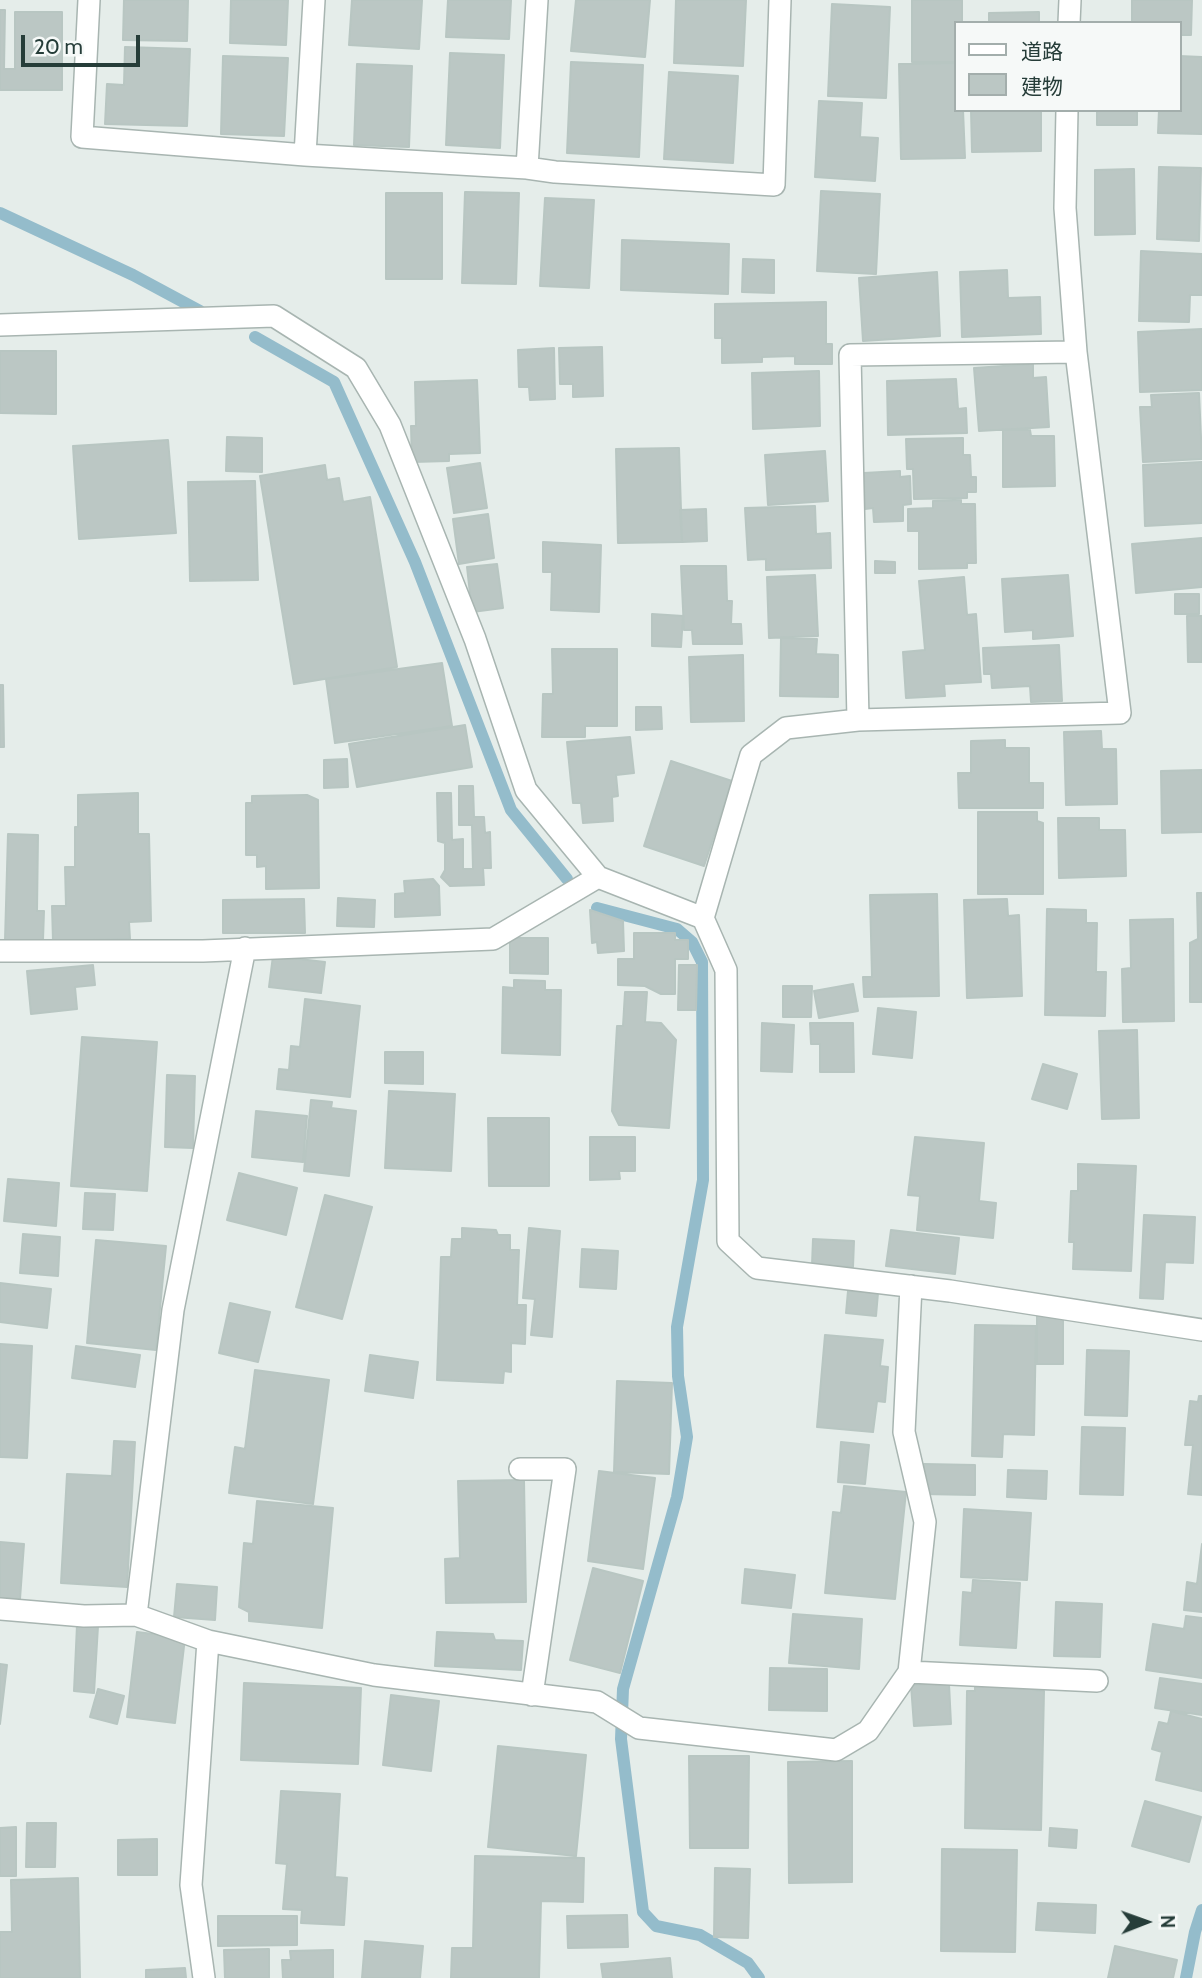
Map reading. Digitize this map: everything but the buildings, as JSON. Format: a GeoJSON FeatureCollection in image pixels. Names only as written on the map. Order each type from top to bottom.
{"type":"FeatureCollection","features":[{"type":"Feature","properties":{"kind":"street"},"geometry":{"type":"LineString","coordinates":[[89,0],[82,137],[305,155],[774,185],[780,0]]}},
{"type":"Feature","properties":{"kind":"street"},"geometry":{"type":"LineString","coordinates":[[305,155],[314,0]]}},
{"type":"Feature","properties":{"kind":"street"},"geometry":{"type":"LineString","coordinates":[[527,168],[537,0]]}},
{"type":"Feature","properties":{"kind":"street"},"geometry":{"type":"LineString","coordinates":[[1069,21],[1070,0]]}},
{"type":"Feature","properties":{"kind":"street"},"geometry":{"type":"LineString","coordinates":[[1067,112],[1065,208],[1076,352],[1120,713],[858,719],[786,728],[751,755],[703,918],[726,970],[728,1241],[757,1268],[911,1286],[1202,1330]]}},
{"type":"Feature","properties":{"kind":"street"},"geometry":{"type":"LineString","coordinates":[[0,325],[274,316],[356,368],[390,425],[475,639],[526,790],[598,877],[703,918]]}},
{"type":"Feature","properties":{"kind":"street"},"geometry":{"type":"LineString","coordinates":[[858,719],[850,355],[1076,352]]}},
{"type":"Feature","properties":{"kind":"street"},"geometry":{"type":"LineString","coordinates":[[0,951],[203,951],[493,939],[598,877]]}},
{"type":"Feature","properties":{"kind":"street"},"geometry":{"type":"LineString","coordinates":[[136,1615],[173,1310],[245,948]]}},
{"type":"Feature","properties":{"kind":"street"},"geometry":{"type":"LineString","coordinates":[[0,1609],[84,1616],[136,1615],[208,1641],[374,1675],[597,1702],[639,1728],[836,1750],[868,1731],[909,1672],[925,1522],[904,1432],[911,1286]]}},
{"type":"Feature","properties":{"kind":"street"},"geometry":{"type":"LineString","coordinates":[[520,1469],[565,1469],[531,1695]]}},
{"type":"Feature","properties":{"kind":"street"},"geometry":{"type":"LineString","coordinates":[[204,1978],[191,1885],[208,1641]]}},
{"type":"Feature","properties":{"kind":"street"},"geometry":{"type":"LineString","coordinates":[[909,1672],[1097,1681]]}},
{"type":"Feature","properties":{"kind":"waterway"},"geometry":{"type":"LineString","coordinates":[[0,213],[133,275],[200,311]]}},
{"type":"Feature","properties":{"kind":"waterway"},"geometry":{"type":"LineString","coordinates":[[255,337],[334,382],[415,562],[511,810],[567,879]]}},
{"type":"Feature","properties":{"kind":"waterway"},"geometry":{"type":"LineString","coordinates":[[597,908],[677,929],[692,942],[702,962],[703,1180],[677,1327],[678,1376],[687,1437],[677,1497],[623,1689],[621,1739],[643,1912],[656,1926],[700,1935],[748,1963],[759,1978]]}},
{"type":"Feature","properties":{"kind":"waterway"},"geometry":{"type":"LineString","coordinates":[[1186,1978],[1202,1910]]}}]}
